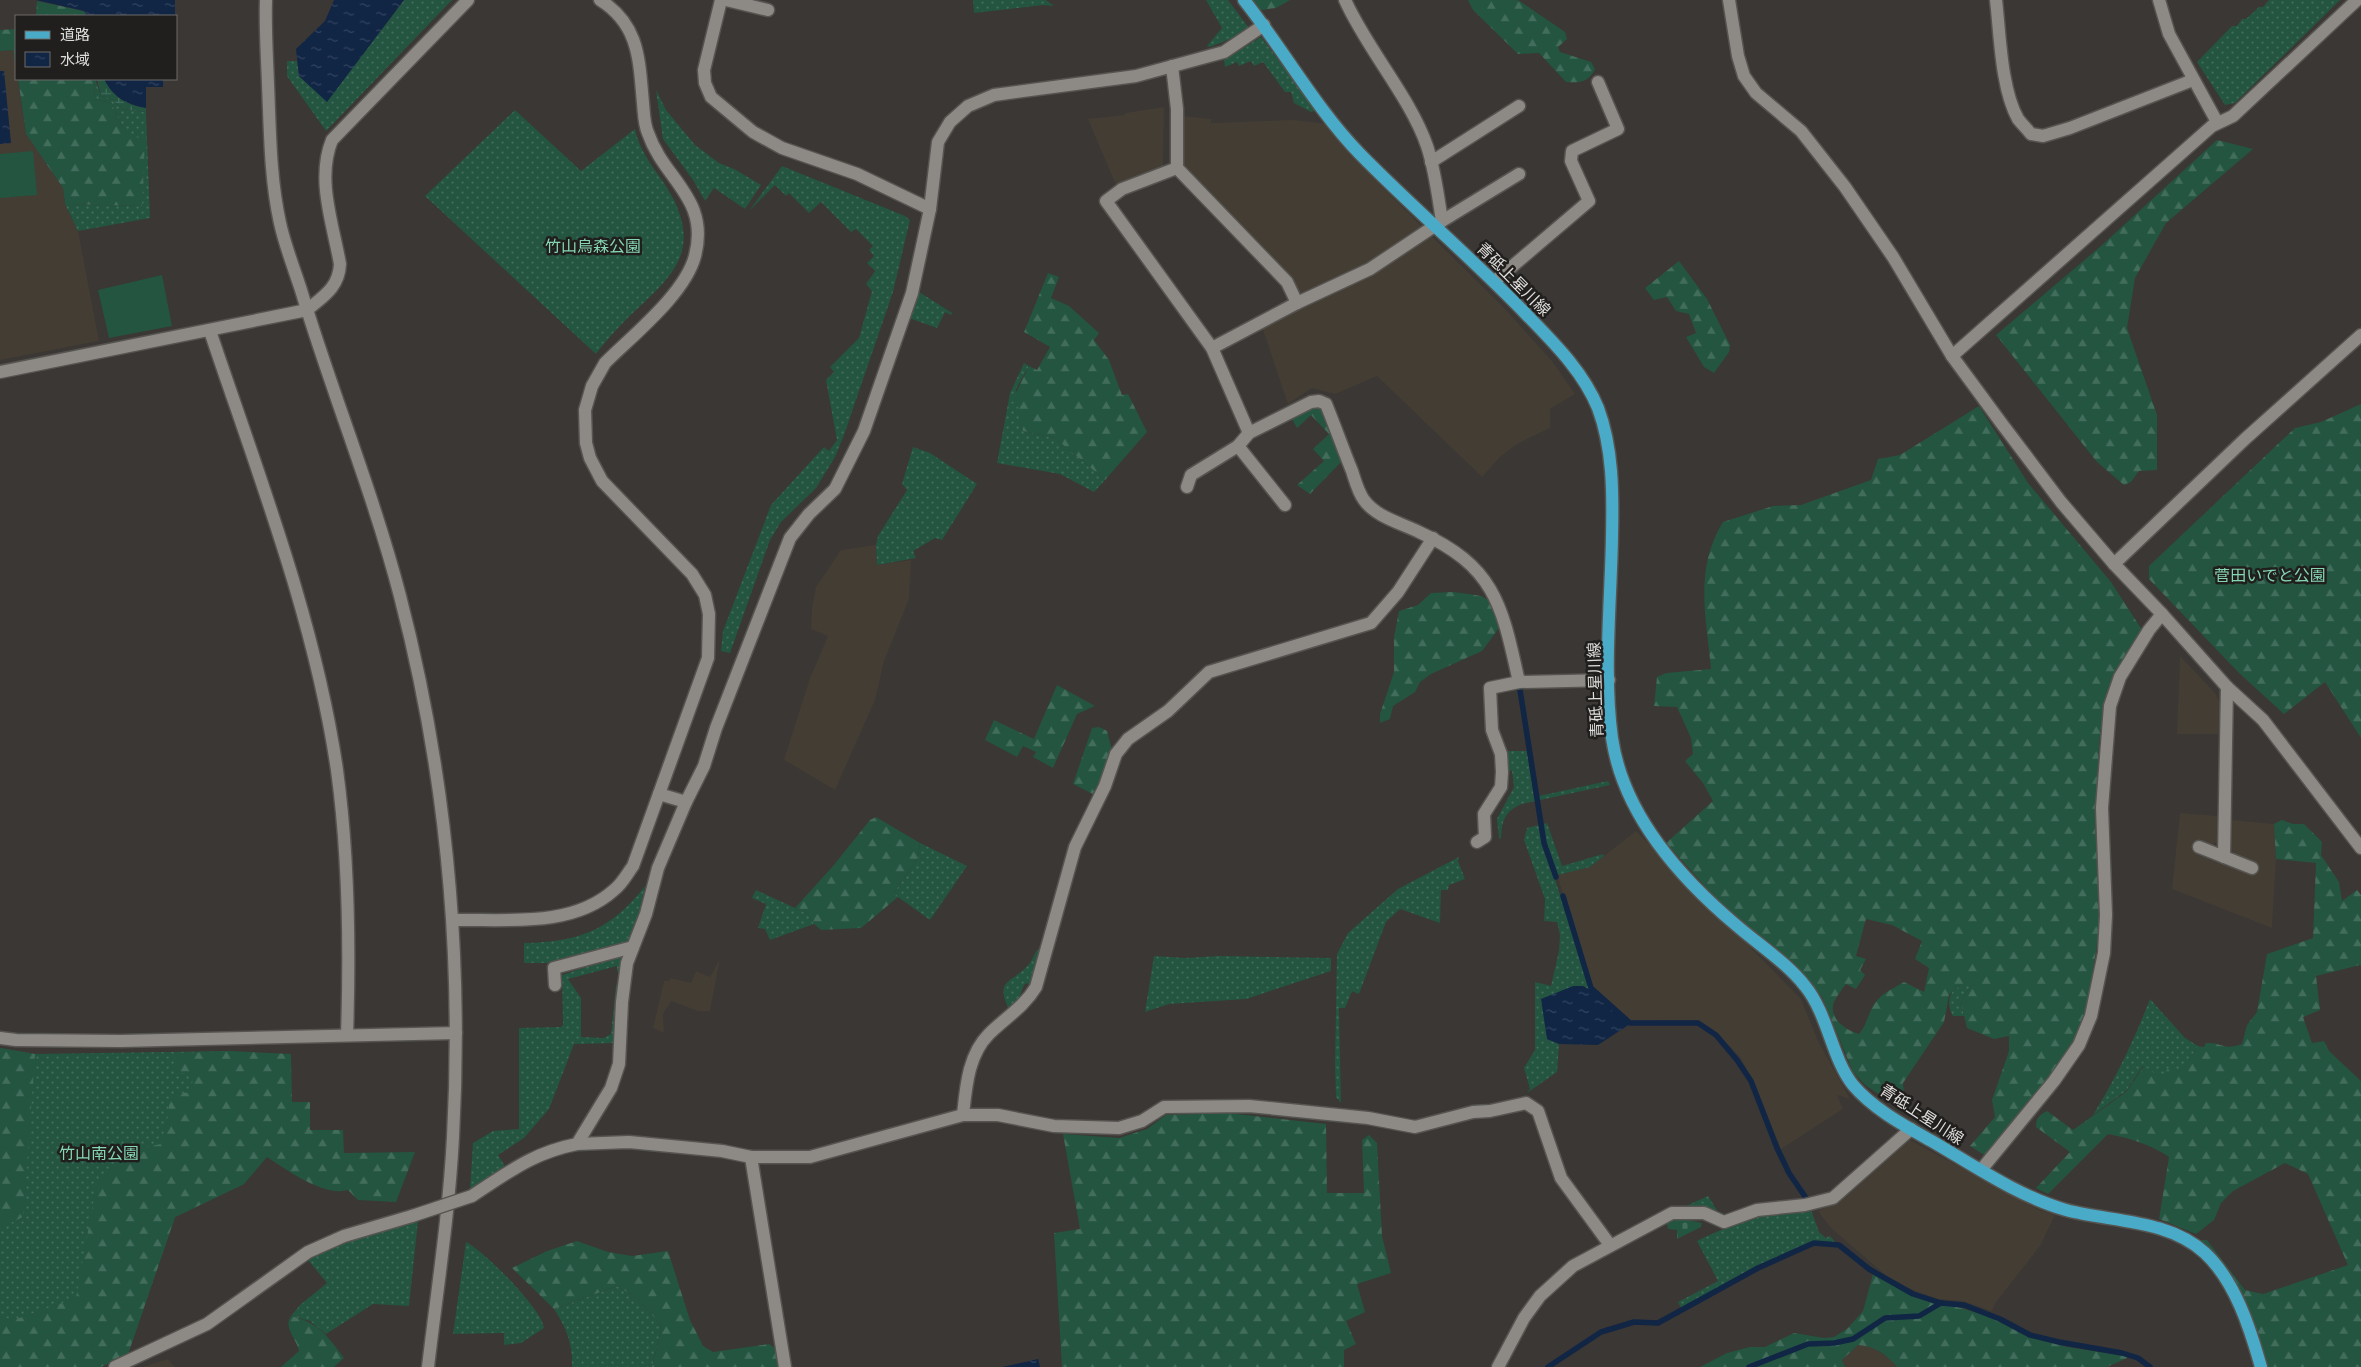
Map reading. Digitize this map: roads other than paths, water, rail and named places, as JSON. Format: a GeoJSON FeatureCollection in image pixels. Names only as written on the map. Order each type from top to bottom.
{"type":"FeatureCollection","features":[{"type":"Feature","properties":{"kind":"main road","name":"青砥上星川線"},"geometry":{"type":"LineString","coordinates":[[1244,0],[1328,115],[1358,152],[1439,223],[1557,346],[1579,373],[1601,418],[1608,443],[1611,484],[1609,680],[1613,744],[1630,794],[1648,830],[1692,884],[1727,918],[1799,979],[1819,1008],[1849,1081],[1862,1094],[1911,1129],[1981,1170],[2036,1198],[2063,1209],[2171,1232],[2195,1244],[2208,1255],[2224,1276],[2240,1307],[2261,1367]]}},
{"type":"Feature","properties":{"kind":"street"},"geometry":{"type":"LineString","coordinates":[[266,0],[271,160],[280,223],[307,310],[370,494],[400,595],[420,681],[441,801],[453,920],[456,1032],[453,1144],[428,1367]]}},
{"type":"Feature","properties":{"kind":"street"},"geometry":{"type":"LineString","coordinates":[[0,372],[307,310],[327,294],[339,277],[340,264],[325,186],[325,168],[332,140],[468,0]]}},
{"type":"Feature","properties":{"kind":"street"},"geometry":{"type":"LineString","coordinates":[[721,0],[704,70],[705,83],[711,97],[754,132],[782,148],[857,174],[896,195],[930,208]]}},
{"type":"Feature","properties":{"kind":"street"},"geometry":{"type":"LineString","coordinates":[[726,0],[768,10]]}},
{"type":"Feature","properties":{"kind":"street"},"geometry":{"type":"LineString","coordinates":[[1345,0],[1354,19],[1412,114],[1427,145],[1432,162],[1439,223]]}},
{"type":"Feature","properties":{"kind":"street"},"geometry":{"type":"LineString","coordinates":[[1729,0],[1738,56],[1744,76],[1756,93],[1801,131],[1845,187],[1894,257],[1952,356],[2060,502],[2226,687],[2263,720],[2361,848]]}},
{"type":"Feature","properties":{"kind":"street"},"geometry":{"type":"LineString","coordinates":[[1996,0],[2003,65],[2012,101],[2018,119],[2031,134],[2044,136],[2070,128],[2193,80]]}},
{"type":"Feature","properties":{"kind":"street"},"geometry":{"type":"LineString","coordinates":[[2159,0],[2168,34],[2217,122]]}},
{"type":"Feature","properties":{"kind":"street"},"geometry":{"type":"LineString","coordinates":[[1952,356],[2217,122],[2233,116],[2357,0]]}},
{"type":"Feature","properties":{"kind":"street"},"geometry":{"type":"LineString","coordinates":[[453,920],[546,918],[575,913],[594,904],[615,889],[633,866],[708,658],[709,614],[705,595],[692,574],[602,481],[590,458],[586,443],[585,410],[592,386],[606,363],[680,287],[696,254],[697,220],[684,187],[655,153],[645,127],[635,43],[624,21],[610,2]]}},
{"type":"Feature","properties":{"kind":"street"},"geometry":{"type":"LineString","coordinates":[[577,1144],[611,1088],[619,1064],[622,1002],[627,963],[646,914],[658,868],[686,802],[704,766],[723,709],[790,538],[809,514],[836,489],[864,431],[912,293],[930,208],[938,142],[950,122],[968,106],[994,95],[1136,76],[1224,52],[1264,25]]}},
{"type":"Feature","properties":{"kind":"street"},"geometry":{"type":"LineString","coordinates":[[1172,66],[1177,109],[1177,168],[1287,282],[1297,303]]}},
{"type":"Feature","properties":{"kind":"street"},"geometry":{"type":"LineString","coordinates":[[1495,281],[1589,201],[1572,161],[1572,151],[1618,129],[1598,82]]}},
{"type":"Feature","properties":{"kind":"street"},"geometry":{"type":"LineString","coordinates":[[1432,162],[1519,106]]}},
{"type":"Feature","properties":{"kind":"street"},"geometry":{"type":"LineString","coordinates":[[1177,168],[1122,189],[1106,201],[1212,348],[1249,433]]}},
{"type":"Feature","properties":{"kind":"street"},"geometry":{"type":"LineString","coordinates":[[1212,348],[1297,303],[1370,269],[1439,223],[1519,174]]}},
{"type":"Feature","properties":{"kind":"street"},"geometry":{"type":"LineString","coordinates":[[210,330],[292,580],[316,666],[333,749],[347,874],[350,958],[347,1035]]}},
{"type":"Feature","properties":{"kind":"street"},"geometry":{"type":"LineString","coordinates":[[2114,564],[2245,439],[2361,335]]}},
{"type":"Feature","properties":{"kind":"street"},"geometry":{"type":"LineString","coordinates":[[1187,487],[1191,475],[1238,446],[1249,433],[1311,402],[1319,401],[1326,404],[1363,500],[1394,522],[1432,538],[1462,556],[1475,567],[1490,587],[1500,605],[1519,682]]}},
{"type":"Feature","properties":{"kind":"street"},"geometry":{"type":"LineString","coordinates":[[1238,446],[1284,506]]}},
{"type":"Feature","properties":{"kind":"street"},"geometry":{"type":"LineString","coordinates":[[962,1115],[973,1059],[980,1046],[988,1035],[1027,1001],[1036,987],[1075,847],[1105,786],[1116,754],[1128,739],[1168,711],[1209,672],[1371,623],[1398,592],[1432,538]]}},
{"type":"Feature","properties":{"kind":"street"},"geometry":{"type":"LineString","coordinates":[[1981,1170],[2054,1081],[2079,1045],[2091,1016],[2104,953],[2106,915],[2102,808],[2110,706],[2120,677],[2149,630],[2162,614]]}},
{"type":"Feature","properties":{"kind":"street"},"geometry":{"type":"LineString","coordinates":[[1477,842],[1485,837],[1484,814],[1501,787],[1501,754],[1492,730],[1490,688],[1519,682],[1609,680]]}},
{"type":"Feature","properties":{"kind":"street"},"geometry":{"type":"LineString","coordinates":[[2224,857],[2226,687]]}},
{"type":"Feature","properties":{"kind":"street"},"geometry":{"type":"LineString","coordinates":[[659,794],[686,802]]}},
{"type":"Feature","properties":{"kind":"street"},"geometry":{"type":"LineString","coordinates":[[2199,847],[2252,868]]}},
{"type":"Feature","properties":{"kind":"street"},"geometry":{"type":"LineString","coordinates":[[555,985],[554,968],[633,947]]}},
{"type":"Feature","properties":{"kind":"street"},"geometry":{"type":"LineString","coordinates":[[0,1038],[16,1040],[121,1041],[456,1032]]}},
{"type":"Feature","properties":{"kind":"street"},"geometry":{"type":"LineString","coordinates":[[115,1367],[207,1324],[308,1252],[344,1236],[472,1196],[526,1160],[558,1148],[577,1144],[630,1142],[722,1151],[751,1157],[810,1157],[962,1115],[998,1116],[1054,1126],[1119,1128],[1142,1122],[1164,1107],[1249,1106],[1368,1118],[1415,1127],[1473,1112],[1490,1111],[1526,1103],[1538,1111],[1561,1178],[1610,1245]]}},
{"type":"Feature","properties":{"kind":"street"},"geometry":{"type":"LineString","coordinates":[[1498,1367],[1524,1318],[1540,1296],[1573,1266],[1672,1213],[1704,1212],[1724,1222],[1757,1210],[1805,1205],[1833,1198],[1911,1129]]}},
{"type":"Feature","properties":{"kind":"street"},"geometry":{"type":"LineString","coordinates":[[751,1157],[785,1367]]}},
{"type":"Feature","properties":{"kind":"street"},"geometry":{"type":"LineString","coordinates":[[135,1367],[143,1354]]}},
{"type":"Feature","properties":{"kind":"water"},"geometry":{"type":"Polygon","coordinates":[[[36,0],[175,0],[175,15],[86,15],[84,11],[36,0]]]}},
{"type":"Feature","properties":{"kind":"water"},"geometry":{"type":"Polygon","coordinates":[[[334,0],[404,0],[327,102],[299,76],[296,49],[325,21],[334,0]]]}},
{"type":"Feature","properties":{"kind":"water"},"geometry":{"type":"Polygon","coordinates":[[[0,71],[4,71],[11,143],[0,144],[0,71]]]}},
{"type":"Feature","properties":{"kind":"water"},"geometry":{"type":"Polygon","coordinates":[[[105,80],[163,80],[163,87],[146,87],[146,108],[121,99],[105,80]]]}},
{"type":"Feature","properties":{"kind":"water"},"geometry":{"type":"Polygon","coordinates":[[[1573,986],[1583,986],[1590,990],[1630,1024],[1598,1045],[1559,1044],[1547,1039],[1541,999],[1573,986]]]}},
{"type":"Feature","properties":{"kind":"water"},"geometry":{"type":"Polygon","coordinates":[[[1038,1359],[1040,1367],[1002,1367],[1038,1359]]]}},
{"type":"Feature","properties":{"kind":"waterway"},"geometry":{"type":"LineString","coordinates":[[1520,690],[1544,843],[1556,877]]}},
{"type":"Feature","properties":{"kind":"waterway"},"geometry":{"type":"LineString","coordinates":[[1563,896],[1591,988],[1630,1023],[1698,1023],[1716,1035],[1737,1060],[1751,1081],[1777,1148],[1789,1173],[1806,1198]]}},
{"type":"Feature","properties":{"kind":"waterway"},"geometry":{"type":"LineString","coordinates":[[1548,1367],[1601,1332],[1634,1322],[1658,1323],[1758,1268],[1814,1243],[1839,1245],[1869,1269],[1913,1294],[1941,1303],[1964,1305],[2000,1319],[2030,1335],[2122,1353],[2138,1358],[2150,1367]]}},
{"type":"Feature","properties":{"kind":"waterway"},"geometry":{"type":"LineString","coordinates":[[1749,1367],[1808,1344],[1834,1343],[1853,1339],[1885,1318],[1919,1316],[1941,1303]]}},
{"type":"Feature","properties":{"kind":"park label","name":"竹山烏森公園"},"geometry":{"type":"Point","coordinates":[593,246]}},
{"type":"Feature","properties":{"kind":"park label","name":"菅田いでと公園"},"geometry":{"type":"Point","coordinates":[2270,575]}},
{"type":"Feature","properties":{"kind":"park label","name":"竹山南公園"},"geometry":{"type":"Point","coordinates":[99,1153]}}]}
